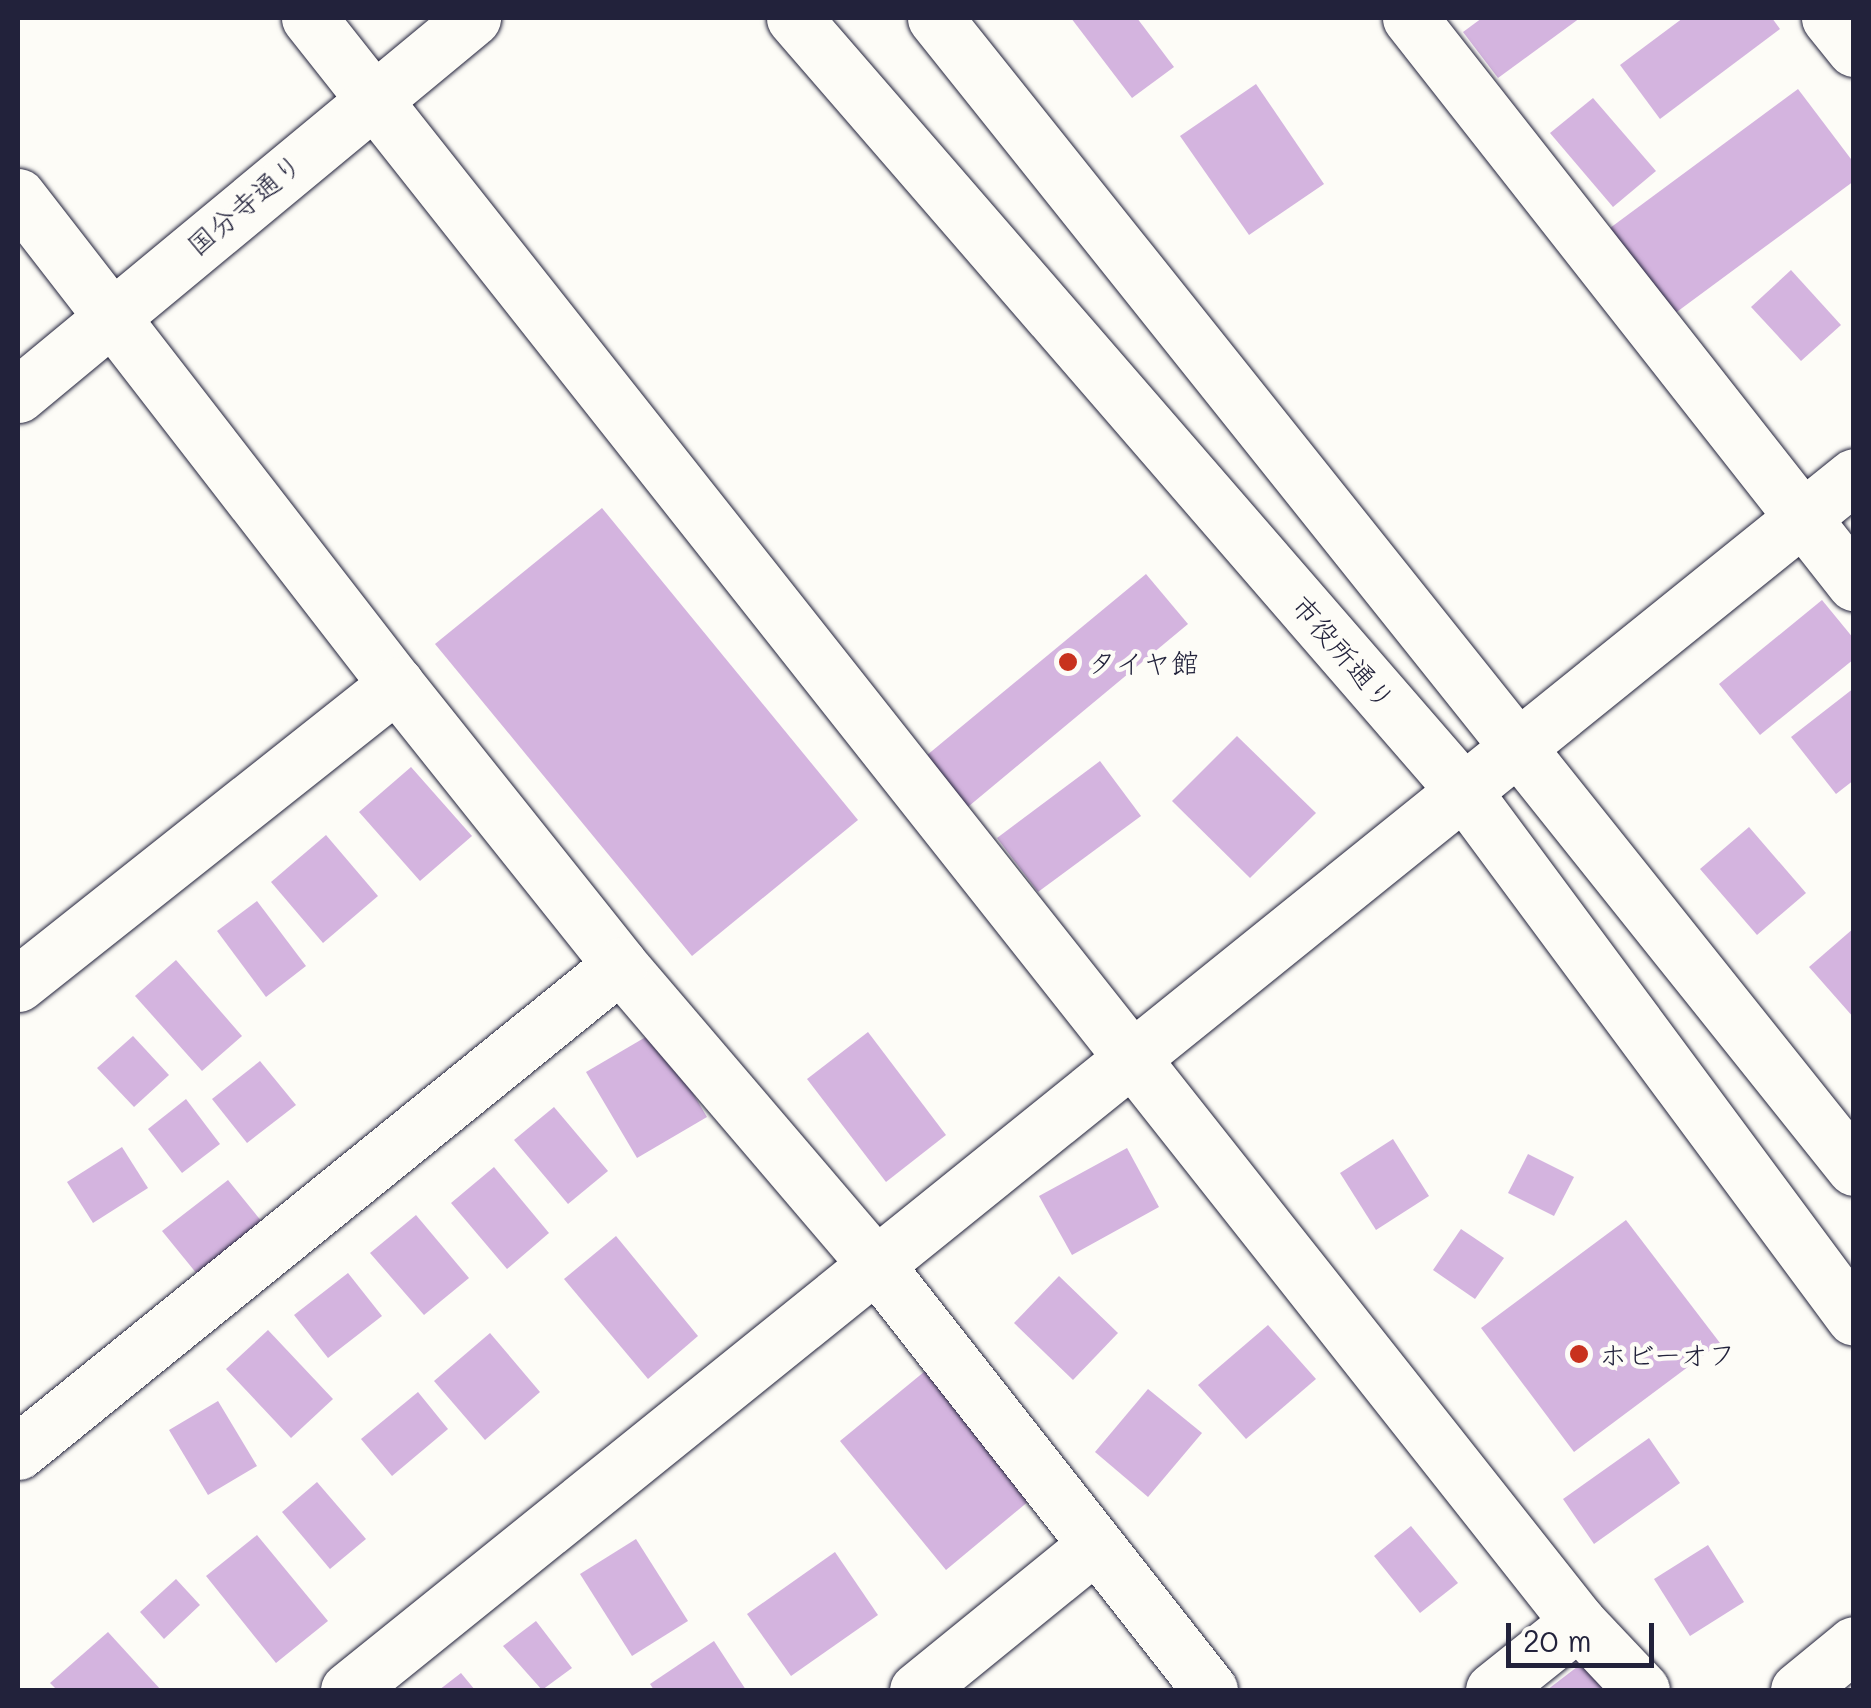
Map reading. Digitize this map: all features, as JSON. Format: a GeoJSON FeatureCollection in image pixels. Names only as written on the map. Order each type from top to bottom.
{"type":"FeatureCollection","features":[{"type":"Feature","properties":{"kind":"street"},"geometry":{"type":"LineString","coordinates":[[309,18],[1578,1622],[1642,1690]]}},
{"type":"Feature","properties":{"kind":"street","name":"国分寺通り"},"geometry":{"type":"LineString","coordinates":[[18,395],[372,95],[473,18]]}},
{"type":"Feature","properties":{"kind":"street","name":"市役所通り"},"geometry":{"type":"LineString","coordinates":[[794,18],[1462,789],[1854,1318]]}},
{"type":"Feature","properties":{"kind":"street"},"geometry":{"type":"LineString","coordinates":[[936,18],[1514,747],[1854,1168]]}},
{"type":"Feature","properties":{"kind":"street"},"geometry":{"type":"LineString","coordinates":[[1410,18],[1854,583]]}},
{"type":"Feature","properties":{"kind":"street"},"geometry":{"type":"LineString","coordinates":[[1828,18],[1854,49]]}},
{"type":"Feature","properties":{"kind":"street"},"geometry":{"type":"LineString","coordinates":[[18,196],[396,684],[620,965],[877,1266],[1092,1548],[1210,1690]]}},
{"type":"Feature","properties":{"kind":"street"},"geometry":{"type":"LineString","coordinates":[[348,1690],[1854,476]]}},
{"type":"Feature","properties":{"kind":"street"},"geometry":{"type":"LineString","coordinates":[[18,984],[396,684]]}},
{"type":"Feature","properties":{"kind":"street"},"geometry":{"type":"LineString","coordinates":[[18,1452],[620,965]]}},
{"type":"Feature","properties":{"kind":"street"},"geometry":{"type":"LineString","coordinates":[[917,1690],[1092,1548]]}},
{"type":"Feature","properties":{"kind":"street"},"geometry":{"type":"LineString","coordinates":[[1493,1690],[1578,1622]]}},
{"type":"Feature","properties":{"kind":"street"},"geometry":{"type":"LineString","coordinates":[[1798,1690],[1854,1644]]}},
{"type":"Feature","properties":{"kind":"building"},"geometry":{"type":"Polygon","coordinates":[[[1071,18],[1137,18],[1174,67],[1132,98],[1071,18]]]}},
{"type":"Feature","properties":{"kind":"building"},"geometry":{"type":"Polygon","coordinates":[[[1482,18],[1580,18],[1498,78],[1463,32],[1482,18]]]}},
{"type":"Feature","properties":{"kind":"building"},"geometry":{"type":"Polygon","coordinates":[[[1683,18],[1772,18],[1780,29],[1660,119],[1620,65],[1683,18]]]}},
{"type":"Feature","properties":{"kind":"building"},"geometry":{"type":"Polygon","coordinates":[[[1256,84],[1324,184],[1249,235],[1180,136],[1256,84]]]}},
{"type":"Feature","properties":{"kind":"building"},"geometry":{"type":"Polygon","coordinates":[[[1798,89],[1854,163],[1854,181],[1674,314],[1610,228],[1798,89]]]}},
{"type":"Feature","properties":{"kind":"building"},"geometry":{"type":"Polygon","coordinates":[[[1593,98],[1656,171],[1613,207],[1550,133],[1593,98]]]}},
{"type":"Feature","properties":{"kind":"building"},"geometry":{"type":"Polygon","coordinates":[[[1791,270],[1841,325],[1801,361],[1751,307],[1791,270]]]}},
{"type":"Feature","properties":{"kind":"building"},"geometry":{"type":"Polygon","coordinates":[[[602,508],[858,820],[692,956],[435,644],[602,508]]]}},
{"type":"Feature","properties":{"kind":"building"},"geometry":{"type":"Polygon","coordinates":[[[1146,574],[1188,624],[951,821],[909,770],[1146,574]]]}},
{"type":"Feature","properties":{"kind":"building"},"geometry":{"type":"Polygon","coordinates":[[[1822,600],[1854,639],[1854,659],[1760,735],[1719,684],[1822,600]]]}},
{"type":"Feature","properties":{"kind":"building"},"geometry":{"type":"Polygon","coordinates":[[[1854,688],[1854,780],[1836,794],[1791,737],[1854,688]]]}},
{"type":"Feature","properties":{"kind":"building"},"geometry":{"type":"Polygon","coordinates":[[[1237,736],[1316,813],[1250,878],[1172,801],[1237,736]]]}},
{"type":"Feature","properties":{"kind":"building"},"geometry":{"type":"Polygon","coordinates":[[[1100,761],[1141,816],[1038,892],[997,838],[1100,761]]]}},
{"type":"Feature","properties":{"kind":"building"},"geometry":{"type":"Polygon","coordinates":[[[411,767],[472,836],[420,881],[359,812],[411,767]]]}},
{"type":"Feature","properties":{"kind":"building"},"geometry":{"type":"Polygon","coordinates":[[[1749,827],[1806,893],[1757,935],[1700,869],[1749,827]]]}},
{"type":"Feature","properties":{"kind":"building"},"geometry":{"type":"Polygon","coordinates":[[[326,835],[378,896],[323,943],[271,882],[326,835]]]}},
{"type":"Feature","properties":{"kind":"building"},"geometry":{"type":"Polygon","coordinates":[[[257,901],[306,966],[266,997],[217,931],[257,901]]]}},
{"type":"Feature","properties":{"kind":"building"},"geometry":{"type":"Polygon","coordinates":[[[1854,928],[1854,1018],[1809,967],[1854,928]]]}},
{"type":"Feature","properties":{"kind":"building"},"geometry":{"type":"Polygon","coordinates":[[[176,960],[242,1036],[202,1071],[135,996],[176,960]]]}},
{"type":"Feature","properties":{"kind":"building"},"geometry":{"type":"Polygon","coordinates":[[[656,1031],[707,1117],[637,1158],[586,1072],[656,1031]]]}},
{"type":"Feature","properties":{"kind":"building"},"geometry":{"type":"Polygon","coordinates":[[[868,1032],[946,1135],[886,1182],[807,1079],[868,1032]]]}},
{"type":"Feature","properties":{"kind":"building"},"geometry":{"type":"Polygon","coordinates":[[[133,1036],[169,1075],[134,1107],[97,1068],[133,1036]]]}},
{"type":"Feature","properties":{"kind":"building"},"geometry":{"type":"Polygon","coordinates":[[[260,1061],[296,1105],[247,1143],[212,1099],[260,1061]]]}},
{"type":"Feature","properties":{"kind":"building"},"geometry":{"type":"Polygon","coordinates":[[[186,1099],[220,1144],[182,1173],[148,1129],[186,1099]]]}},
{"type":"Feature","properties":{"kind":"building"},"geometry":{"type":"Polygon","coordinates":[[[554,1107],[608,1171],[568,1204],[514,1140],[554,1107]]]}},
{"type":"Feature","properties":{"kind":"building"},"geometry":{"type":"Polygon","coordinates":[[[1393,1139],[1429,1196],[1376,1230],[1340,1173],[1393,1139]]]}},
{"type":"Feature","properties":{"kind":"building"},"geometry":{"type":"Polygon","coordinates":[[[122,1147],[148,1188],[93,1223],[67,1182],[122,1147]]]}},
{"type":"Feature","properties":{"kind":"building"},"geometry":{"type":"Polygon","coordinates":[[[1127,1148],[1159,1207],[1072,1255],[1039,1196],[1127,1148]]]}},
{"type":"Feature","properties":{"kind":"building"},"geometry":{"type":"Polygon","coordinates":[[[1528,1154],[1574,1177],[1554,1216],[1508,1193],[1528,1154]]]}},
{"type":"Feature","properties":{"kind":"building"},"geometry":{"type":"Polygon","coordinates":[[[494,1167],[549,1233],[507,1269],[451,1203],[494,1167]]]}},
{"type":"Feature","properties":{"kind":"building"},"geometry":{"type":"Polygon","coordinates":[[[228,1180],[262,1222],[197,1274],[162,1231],[228,1180]]]}},
{"type":"Feature","properties":{"kind":"building"},"geometry":{"type":"Polygon","coordinates":[[[416,1215],[469,1278],[424,1315],[370,1253],[416,1215]]]}},
{"type":"Feature","properties":{"kind":"building"},"geometry":{"type":"Polygon","coordinates":[[[1626,1220],[1720,1343],[1574,1452],[1481,1328],[1626,1220]]]}},
{"type":"Feature","properties":{"kind":"building"},"geometry":{"type":"Polygon","coordinates":[[[1461,1229],[1504,1258],[1475,1299],[1433,1270],[1461,1229]]]}},
{"type":"Feature","properties":{"kind":"building"},"geometry":{"type":"Polygon","coordinates":[[[616,1236],[698,1336],[648,1379],[564,1279],[616,1236]]]}},
{"type":"Feature","properties":{"kind":"building"},"geometry":{"type":"Polygon","coordinates":[[[348,1273],[382,1316],[328,1358],[294,1315],[348,1273]]]}},
{"type":"Feature","properties":{"kind":"building"},"geometry":{"type":"Polygon","coordinates":[[[1059,1276],[1118,1333],[1073,1380],[1014,1323],[1059,1276]]]}},
{"type":"Feature","properties":{"kind":"building"},"geometry":{"type":"Polygon","coordinates":[[[1268,1325],[1316,1379],[1246,1439],[1198,1385],[1268,1325]]]}},
{"type":"Feature","properties":{"kind":"building"},"geometry":{"type":"Polygon","coordinates":[[[268,1330],[333,1399],[291,1438],[226,1369],[268,1330]]]}},
{"type":"Feature","properties":{"kind":"building"},"geometry":{"type":"Polygon","coordinates":[[[490,1333],[540,1392],[485,1440],[434,1381],[490,1333]]]}},
{"type":"Feature","properties":{"kind":"building"},"geometry":{"type":"Polygon","coordinates":[[[930,1367],[1036,1495],[946,1570],[840,1441],[930,1367]]]}},
{"type":"Feature","properties":{"kind":"building"},"geometry":{"type":"Polygon","coordinates":[[[1148,1389],[1202,1433],[1148,1497],[1095,1452],[1148,1389]]]}},
{"type":"Feature","properties":{"kind":"building"},"geometry":{"type":"Polygon","coordinates":[[[418,1392],[448,1429],[392,1476],[361,1439],[418,1392]]]}},
{"type":"Feature","properties":{"kind":"building"},"geometry":{"type":"Polygon","coordinates":[[[218,1401],[257,1466],[208,1495],[169,1430],[218,1401]]]}},
{"type":"Feature","properties":{"kind":"building"},"geometry":{"type":"Polygon","coordinates":[[[1649,1438],[1680,1483],[1594,1544],[1563,1499],[1649,1438]]]}},
{"type":"Feature","properties":{"kind":"building"},"geometry":{"type":"Polygon","coordinates":[[[317,1482],[366,1539],[330,1569],[282,1512],[317,1482]]]}},
{"type":"Feature","properties":{"kind":"building"},"geometry":{"type":"Polygon","coordinates":[[[1411,1526],[1458,1583],[1420,1613],[1374,1556],[1411,1526]]]}},
{"type":"Feature","properties":{"kind":"building"},"geometry":{"type":"Polygon","coordinates":[[[257,1535],[328,1621],[276,1663],[206,1576],[257,1535]]]}},
{"type":"Feature","properties":{"kind":"building"},"geometry":{"type":"Polygon","coordinates":[[[636,1539],[688,1621],[632,1656],[580,1574],[636,1539]]]}},
{"type":"Feature","properties":{"kind":"building"},"geometry":{"type":"Polygon","coordinates":[[[1708,1545],[1744,1602],[1690,1636],[1654,1579],[1708,1545]]]}},
{"type":"Feature","properties":{"kind":"building"},"geometry":{"type":"Polygon","coordinates":[[[835,1552],[878,1615],[791,1676],[747,1614],[835,1552]]]}},
{"type":"Feature","properties":{"kind":"building"},"geometry":{"type":"Polygon","coordinates":[[[176,1579],[200,1605],[164,1639],[140,1612],[176,1579]]]}},
{"type":"Feature","properties":{"kind":"building"},"geometry":{"type":"Polygon","coordinates":[[[536,1621],[572,1668],[542,1690],[503,1646],[536,1621]]]}},
{"type":"Feature","properties":{"kind":"building"},"geometry":{"type":"Polygon","coordinates":[[[108,1632],[161,1690],[57,1690],[50,1683],[108,1632]]]}},
{"type":"Feature","properties":{"kind":"building"},"geometry":{"type":"Polygon","coordinates":[[[714,1641],[746,1690],[654,1690],[650,1684],[714,1641]]]}},
{"type":"Feature","properties":{"kind":"building"},"geometry":{"type":"Polygon","coordinates":[[[1590,1657],[1617,1690],[1547,1690],[1590,1657]]]}},
{"type":"Feature","properties":{"kind":"building"},"geometry":{"type":"Polygon","coordinates":[[[461,1673],[475,1690],[439,1690],[461,1673]]]}},
{"type":"Feature","properties":{"kind":"place","name":"タイヤ館"},"geometry":{"type":"Point","coordinates":[1068,662]}},
{"type":"Feature","properties":{"kind":"place","name":"ホビーオフ"},"geometry":{"type":"Point","coordinates":[1579,1354]}}]}
